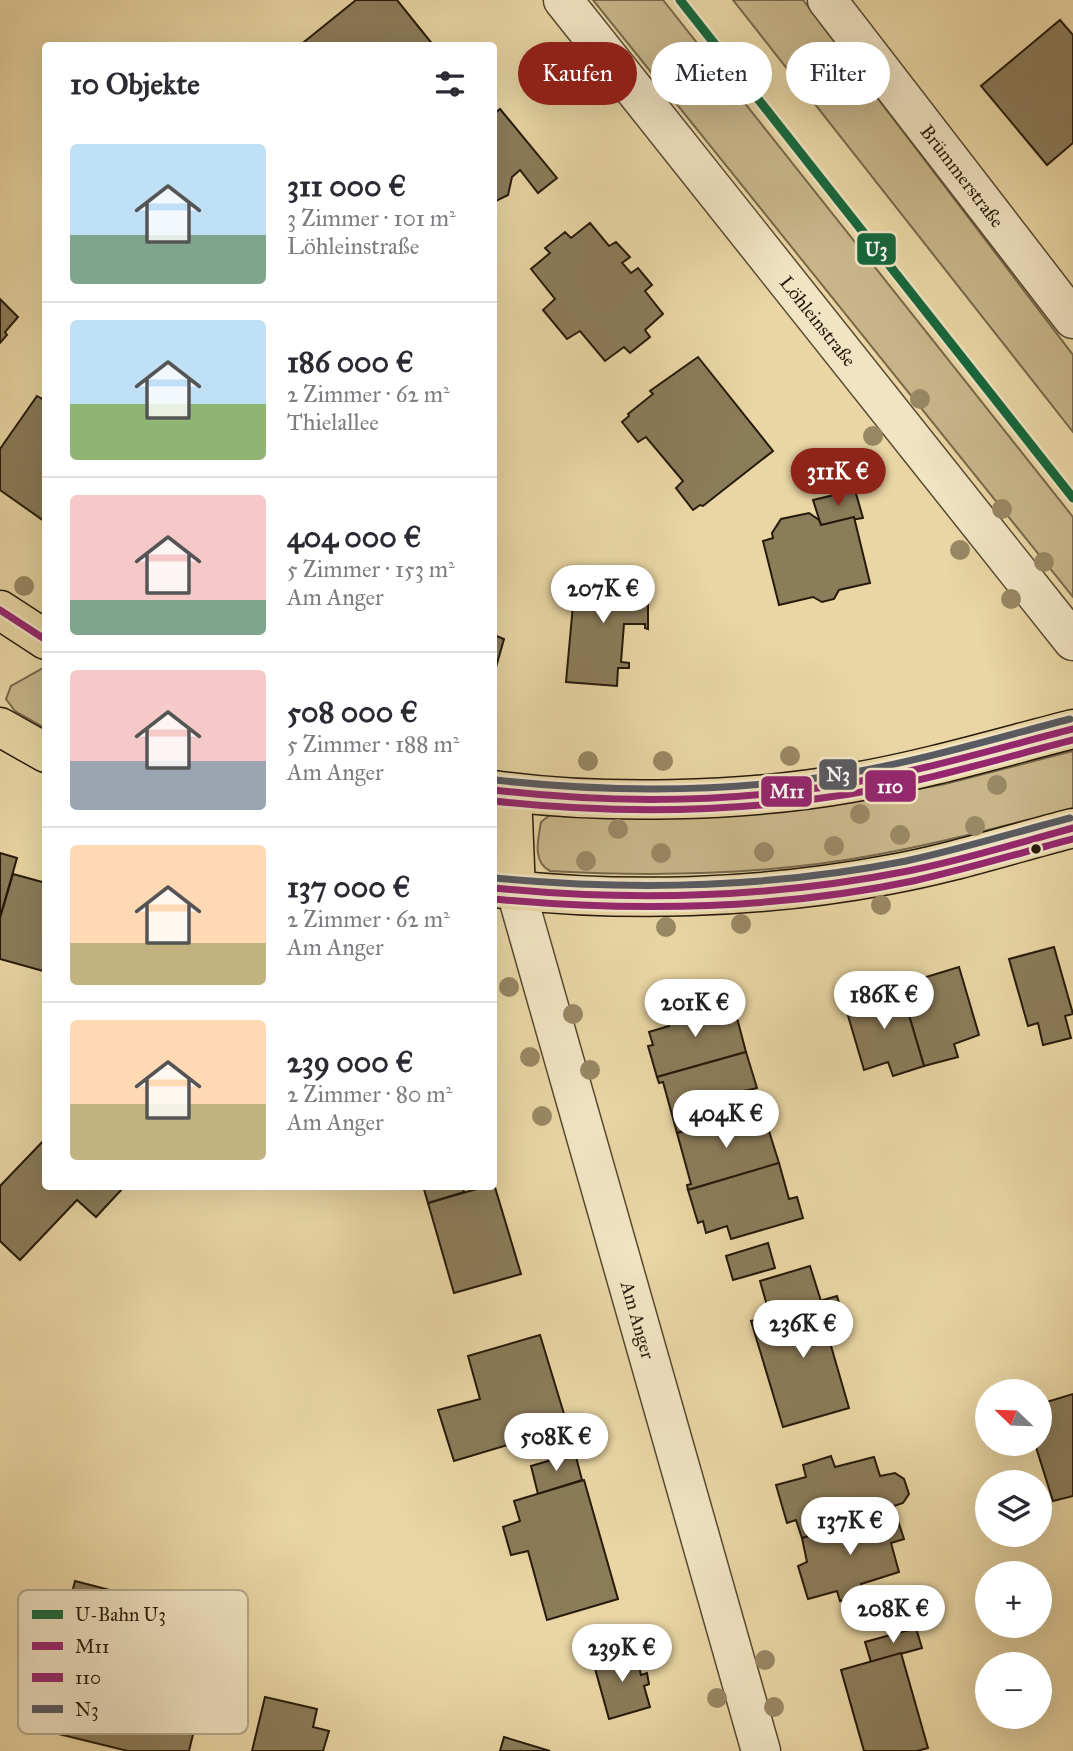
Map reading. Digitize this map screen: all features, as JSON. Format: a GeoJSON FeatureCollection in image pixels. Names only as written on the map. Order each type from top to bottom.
{"type":"FeatureCollection","features":[{"type":"Feature","properties":{"kind":"main road"},"geometry":{"type":"LineString","coordinates":[[0,727],[42,751]]}},
{"type":"Feature","properties":{"kind":"main road"},"geometry":{"type":"LineString","coordinates":[[1073,729],[922,768],[811,788],[701,797],[562,797],[503,792],[505,889],[658,895],[765,891],[832,884],[939,864],[1073,828]]}},
{"type":"Feature","properties":{"kind":"street","name":"Löhleinstraße"},"geometry":{"type":"LineString","coordinates":[[563,0],[1073,641]]}},
{"type":"Feature","properties":{"kind":"street","name":"Brümmerstraße"},"geometry":{"type":"LineString","coordinates":[[827,0],[1073,319]]}},
{"type":"Feature","properties":{"kind":"street","name":"Am Anger"},"geometry":{"type":"LineString","coordinates":[[505,889],[761,1751]]}},
{"type":"Feature","properties":{"kind":"shaded area"},"geometry":{"type":"Polygon","coordinates":[[[593,0],[663,0],[696,42],[651,42],[651,72],[637,55],[637,42],[627,42],[593,0]]]}},
{"type":"Feature","properties":{"kind":"shaded area"},"geometry":{"type":"Polygon","coordinates":[[[733,0],[803,0],[835,42],[786,42],[786,67],[772,50],[772,42],[766,42],[733,0]]]}},
{"type":"Feature","properties":{"kind":"shaded area"},"geometry":{"type":"Polygon","coordinates":[[[677,105],[746,105],[1073,517],[1073,597],[677,105]]]}},
{"type":"Feature","properties":{"kind":"shaded area"},"geometry":{"type":"Polygon","coordinates":[[[816,105],[883,105],[1073,355],[1073,432],[816,105]]]}},
{"type":"Feature","properties":{"kind":"shaded area"},"geometry":{"type":"Polygon","coordinates":[[[42,669],[42,726],[15,711],[6,699],[11,686],[42,669]]]}},
{"type":"Feature","properties":{"kind":"shaded area"},"geometry":{"type":"Polygon","coordinates":[[[1073,751],[1073,808],[900,850],[794,867],[672,874],[550,871],[544,867],[538,856],[541,822],[550,815],[755,814],[827,806],[945,784],[1073,751]]]}},
{"type":"Feature","properties":{"kind":"building"},"geometry":{"type":"Polygon","coordinates":[[[356,0],[397,0],[431,42],[304,42],[356,0]]]}},
{"type":"Feature","properties":{"kind":"building"},"geometry":{"type":"Polygon","coordinates":[[[1060,20],[1073,35],[1073,143],[1047,165],[981,86],[1060,20]]]}},
{"type":"Feature","properties":{"kind":"building"},"geometry":{"type":"Polygon","coordinates":[[[500,109],[557,178],[538,193],[520,170],[512,177],[508,195],[497,200],[497,112],[500,109]]]}},
{"type":"Feature","properties":{"kind":"building"},"geometry":{"type":"Polygon","coordinates":[[[590,223],[609,246],[616,242],[630,257],[622,263],[631,273],[638,268],[652,285],[645,291],[663,314],[645,330],[650,337],[630,353],[624,347],[605,361],[580,331],[567,339],[543,310],[555,299],[531,269],[550,253],[545,248],[565,232],[571,238],[590,223]]]}},
{"type":"Feature","properties":{"kind":"building"},"geometry":{"type":"Polygon","coordinates":[[[0,299],[18,317],[5,332],[7,335],[0,343],[0,299]]]}},
{"type":"Feature","properties":{"kind":"building"},"geometry":{"type":"Polygon","coordinates":[[[698,357],[773,451],[703,506],[693,510],[676,488],[683,481],[646,437],[638,442],[622,422],[653,394],[650,391],[698,357]]]}},
{"type":"Feature","properties":{"kind":"building"},"geometry":{"type":"Polygon","coordinates":[[[37,396],[42,399],[42,520],[0,490],[0,449],[37,396]]]}},
{"type":"Feature","properties":{"kind":"building"},"geometry":{"type":"Polygon","coordinates":[[[855,490],[863,518],[821,525],[813,500],[855,490]]]}},
{"type":"Feature","properties":{"kind":"building"},"geometry":{"type":"Polygon","coordinates":[[[809,513],[819,520],[821,525],[854,517],[870,583],[839,590],[834,599],[822,602],[813,597],[779,605],[763,541],[773,538],[772,533],[781,519],[809,513]]]}},
{"type":"Feature","properties":{"kind":"building"},"geometry":{"type":"Polygon","coordinates":[[[576,572],[648,578],[648,629],[645,624],[624,624],[621,662],[629,663],[629,668],[618,668],[617,686],[566,682],[576,572]]]}},
{"type":"Feature","properties":{"kind":"building"},"geometry":{"type":"Polygon","coordinates":[[[497,636],[504,639],[497,664],[497,636]]]}},
{"type":"Feature","properties":{"kind":"building"},"geometry":{"type":"Polygon","coordinates":[[[0,853],[17,858],[0,918],[0,853]]]}},
{"type":"Feature","properties":{"kind":"building"},"geometry":{"type":"Polygon","coordinates":[[[13,874],[42,882],[42,971],[0,959],[0,918],[13,874]]]}},
{"type":"Feature","properties":{"kind":"building"},"geometry":{"type":"Polygon","coordinates":[[[1054,947],[1073,1014],[1065,1016],[1071,1038],[1043,1045],[1038,1023],[1028,1026],[1009,959],[1054,947]]]}},
{"type":"Feature","properties":{"kind":"building"},"geometry":{"type":"Polygon","coordinates":[[[959,967],[979,1035],[954,1044],[958,1057],[924,1066],[900,985],[959,967]]]}},
{"type":"Feature","properties":{"kind":"building"},"geometry":{"type":"Polygon","coordinates":[[[900,985],[924,1066],[893,1076],[888,1062],[864,1070],[844,1002],[900,985]]]}},
{"type":"Feature","properties":{"kind":"building"},"geometry":{"type":"Polygon","coordinates":[[[718,999],[724,1021],[737,1018],[746,1052],[657,1077],[648,1046],[653,1045],[649,1032],[669,1026],[666,1013],[718,999]]]}},
{"type":"Feature","properties":{"kind":"building"},"geometry":{"type":"Polygon","coordinates":[[[746,1052],[757,1088],[744,1091],[750,1112],[677,1133],[663,1082],[659,1083],[657,1077],[746,1052]]]}},
{"type":"Feature","properties":{"kind":"building"},"geometry":{"type":"Polygon","coordinates":[[[750,1112],[756,1132],[768,1128],[779,1163],[688,1190],[687,1185],[691,1184],[677,1133],[750,1112]]]}},
{"type":"Feature","properties":{"kind":"building"},"geometry":{"type":"Polygon","coordinates":[[[42,1142],[42,1190],[121,1190],[96,1217],[77,1200],[20,1260],[0,1241],[0,1186],[42,1142]]]}},
{"type":"Feature","properties":{"kind":"building"},"geometry":{"type":"Polygon","coordinates":[[[779,1163],[789,1199],[797,1197],[803,1218],[731,1239],[727,1226],[706,1233],[703,1221],[698,1223],[688,1190],[779,1163]]]}},
{"type":"Feature","properties":{"kind":"building"},"geometry":{"type":"Polygon","coordinates":[[[424,1190],[464,1190],[464,1192],[428,1203],[424,1190]]]}},
{"type":"Feature","properties":{"kind":"building"},"geometry":{"type":"Polygon","coordinates":[[[473,1190],[496,1190],[521,1274],[454,1293],[428,1203],[473,1190]]]}},
{"type":"Feature","properties":{"kind":"building"},"geometry":{"type":"Polygon","coordinates":[[[768,1243],[775,1268],[733,1280],[726,1256],[768,1243]]]}},
{"type":"Feature","properties":{"kind":"building"},"geometry":{"type":"Polygon","coordinates":[[[810,1266],[821,1301],[770,1316],[760,1281],[810,1266]]]}},
{"type":"Feature","properties":{"kind":"building"},"geometry":{"type":"Polygon","coordinates":[[[837,1296],[848,1334],[829,1339],[849,1408],[783,1427],[751,1321],[837,1296]]]}},
{"type":"Feature","properties":{"kind":"building"},"geometry":{"type":"Polygon","coordinates":[[[540,1335],[568,1427],[454,1461],[438,1410],[480,1399],[468,1356],[540,1335]]]}},
{"type":"Feature","properties":{"kind":"building"},"geometry":{"type":"Polygon","coordinates":[[[1073,1394],[1073,1496],[1053,1501],[1052,1470],[1043,1470],[1039,1456],[1052,1456],[1052,1400],[1073,1394]]]}},
{"type":"Feature","properties":{"kind":"building"},"geometry":{"type":"Polygon","coordinates":[[[575,1453],[582,1480],[538,1494],[531,1466],[575,1453]]]}},
{"type":"Feature","properties":{"kind":"building"},"geometry":{"type":"Polygon","coordinates":[[[831,1456],[835,1467],[874,1457],[880,1476],[895,1473],[904,1479],[909,1494],[903,1503],[894,1506],[895,1512],[802,1538],[796,1520],[787,1523],[776,1485],[806,1477],[803,1465],[831,1456]]]}},
{"type":"Feature","properties":{"kind":"building"},"geometry":{"type":"Polygon","coordinates":[[[584,1480],[618,1599],[547,1620],[528,1551],[511,1555],[503,1527],[520,1521],[514,1501],[584,1480]]]}},
{"type":"Feature","properties":{"kind":"building"},"geometry":{"type":"Polygon","coordinates":[[[895,1512],[904,1539],[891,1543],[899,1572],[861,1584],[864,1595],[840,1601],[837,1591],[808,1599],[798,1566],[807,1562],[802,1538],[895,1512]]]}},
{"type":"Feature","properties":{"kind":"building"},"geometry":{"type":"Polygon","coordinates":[[[75,1581],[110,1590],[73,1590],[75,1581]]]}},
{"type":"Feature","properties":{"kind":"building"},"geometry":{"type":"Polygon","coordinates":[[[916,1628],[922,1648],[871,1662],[865,1642],[916,1628]]]}},
{"type":"Feature","properties":{"kind":"building"},"geometry":{"type":"Polygon","coordinates":[[[627,1650],[627,1656],[636,1654],[641,1675],[647,1673],[649,1684],[644,1686],[650,1707],[609,1719],[594,1665],[601,1663],[600,1657],[627,1650]]]}},
{"type":"Feature","properties":{"kind":"building"},"geometry":{"type":"Polygon","coordinates":[[[901,1653],[928,1748],[917,1751],[864,1751],[841,1670],[901,1653]]]}},
{"type":"Feature","properties":{"kind":"building"},"geometry":{"type":"Polygon","coordinates":[[[265,1697],[317,1709],[313,1727],[329,1731],[323,1751],[252,1751],[265,1697]]]}},
{"type":"Feature","properties":{"kind":"building"},"geometry":{"type":"Polygon","coordinates":[[[58,1734],[193,1734],[189,1751],[128,1751],[58,1734]]]}},
{"type":"Feature","properties":{"kind":"building"},"geometry":{"type":"Polygon","coordinates":[[[504,1737],[550,1751],[500,1751],[504,1737]]]}},
{"type":"Feature","properties":{"kind":"metro line","name":"U3"},"geometry":{"type":"LineString","coordinates":[[680,0],[1073,498]]}},
{"type":"Feature","properties":{"kind":"transit line","name":"M11"},"geometry":{"type":"LineString","coordinates":[[0,610],[42,637]]}},
{"type":"Feature","properties":{"kind":"transit line","name":"N3"},"geometry":{"type":"LineString","coordinates":[[497,780],[584,787],[672,789],[805,780],[905,762],[1070,719]]}},
{"type":"Feature","properties":{"kind":"transit line","name":"M11"},"geometry":{"type":"LineString","coordinates":[[497,790],[583,798],[672,799],[806,790],[878,778],[1073,729]]}},
{"type":"Feature","properties":{"kind":"transit line","name":"110"},"geometry":{"type":"LineString","coordinates":[[497,801],[627,810],[761,805],[850,794],[906,783],[1073,740]]}},
{"type":"Feature","properties":{"kind":"transit line","name":"N3"},"geometry":{"type":"LineString","coordinates":[[497,878],[598,885],[650,885],[753,882],[804,877],[906,861],[1070,818]]}},
{"type":"Feature","properties":{"kind":"transit line","name":"M11"},"geometry":{"type":"LineString","coordinates":[[497,888],[650,896],[805,887],[929,867],[1073,828]]}},
{"type":"Feature","properties":{"kind":"transit line","name":"110"},"geometry":{"type":"LineString","coordinates":[[497,899],[652,907],[809,898],[913,881],[1073,839]]}}]}
